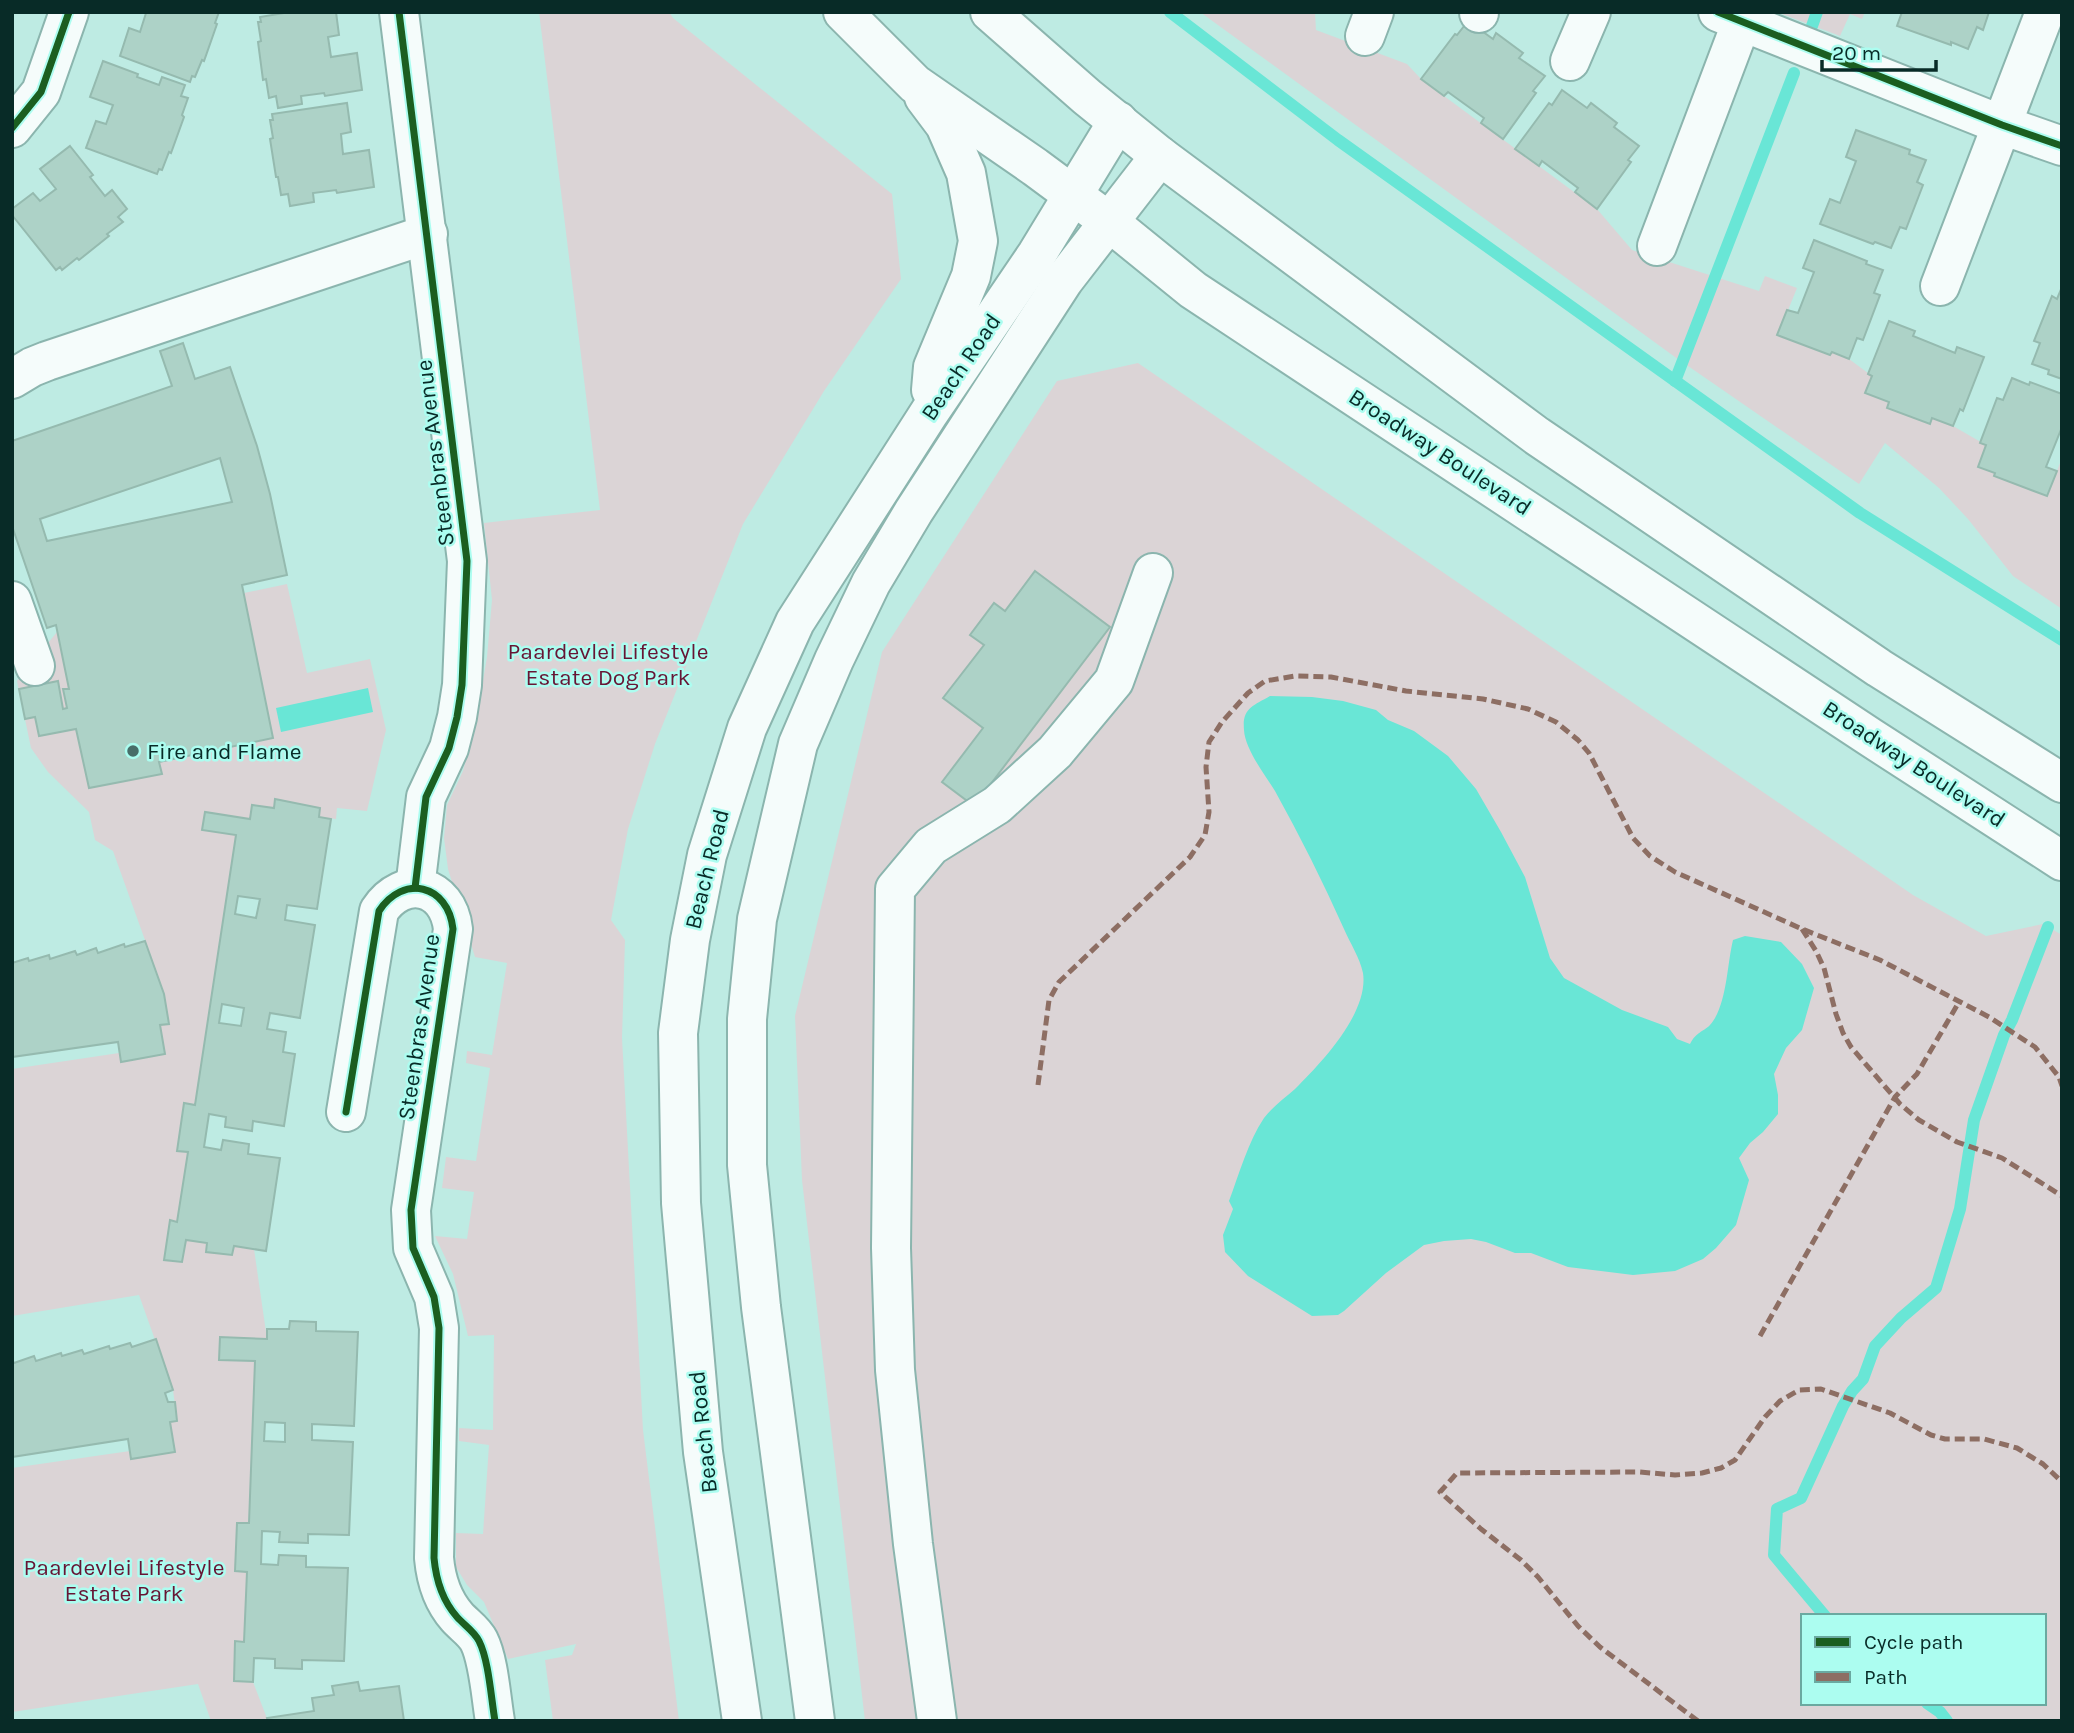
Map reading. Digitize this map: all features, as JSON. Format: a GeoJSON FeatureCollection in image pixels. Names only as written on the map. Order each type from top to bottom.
{"type":"FeatureCollection","features":[{"type":"Feature","properties":{"kind":"main road"},"geometry":{"type":"LineString","coordinates":[[12,128],[41,92],[69,12]]}},
{"type":"Feature","properties":{"kind":"main road","name":"Steenbras Avenue"},"geometry":{"type":"LineString","coordinates":[[399,12],[467,561],[462,685],[457,717],[449,748],[426,797],[415,888],[428,890],[447,905],[452,916],[453,929],[411,1210],[413,1248],[434,1297],[439,1328],[434,1558],[436,1577],[450,1609],[479,1641],[495,1721]]}},
{"type":"Feature","properties":{"kind":"main road","name":"Broadway Boulevard"},"geometry":{"type":"LineString","coordinates":[[843,12],[915,84],[1108,221],[1193,290],[2062,861]]}},
{"type":"Feature","properties":{"kind":"main road"},"geometry":{"type":"LineString","coordinates":[[990,12],[1160,156],[1536,436],[1878,668],[2062,783]]}},
{"type":"Feature","properties":{"kind":"main road"},"geometry":{"type":"LineString","coordinates":[[1570,61],[1591,12]]}},
{"type":"Feature","properties":{"kind":"main road"},"geometry":{"type":"LineString","coordinates":[[1940,286],[2045,12]]}},
{"type":"Feature","properties":{"kind":"main road"},"geometry":{"type":"LineString","coordinates":[[1657,246],[1730,16],[2062,146]]}},
{"type":"Feature","properties":{"kind":"main road"},"geometry":{"type":"LineString","coordinates":[[915,84],[944,125],[967,173],[978,241],[971,276],[933,367],[929,413]]}},
{"type":"Feature","properties":{"kind":"main road","name":"Beach Road"},"geometry":{"type":"LineString","coordinates":[[743,1721],[703,1452],[681,1203],[678,1033],[690,940],[707,855],[747,727],[795,622],[929,413],[1037,254],[1118,121]]}},
{"type":"Feature","properties":{"kind":"main road","name":"Beach Road"},"geometry":{"type":"LineString","coordinates":[[815,1721],[761,1307],[747,1165],[747,1019],[757,919],[797,744],[871,583],[914,511],[1063,280],[1160,156]]}},
{"type":"Feature","properties":{"kind":"main road"},"geometry":{"type":"LineString","coordinates":[[14,372],[428,234]]}},
{"type":"Feature","properties":{"kind":"main road"},"geometry":{"type":"LineString","coordinates":[[937,1721],[913,1544],[895,1370],[891,1248],[895,889],[931,845],[997,804],[1055,752],[1114,681],[1153,573]]}},
{"type":"Feature","properties":{"kind":"main road"},"geometry":{"type":"LineString","coordinates":[[12,601],[35,666]]}},
{"type":"Feature","properties":{"kind":"main road"},"geometry":{"type":"LineString","coordinates":[[346,1112],[379,911],[394,894],[415,888]]}},
{"type":"Feature","properties":{"kind":"green space","name":"Paardevlei Lifestyle Estate Dog Park"},"geometry":{"type":"Polygon","coordinates":[[[539,12],[669,12],[673,18],[892,194],[901,279],[824,391],[743,524],[655,744],[628,829],[611,920],[625,940],[622,1038],[643,1430],[679,1721],[553,1721],[545,1660],[572,1655],[576,1644],[508,1659],[484,1602],[467,1585],[456,1567],[456,1533],[483,1534],[489,1445],[459,1441],[459,1428],[493,1430],[494,1335],[468,1336],[453,1274],[435,1236],[467,1239],[474,1192],[442,1188],[446,1157],[476,1161],[490,1068],[466,1063],[467,1051],[492,1055],[507,963],[475,957],[448,869],[444,838],[447,805],[463,771],[477,716],[487,657],[492,600],[484,523],[600,510],[539,12]]]}},
{"type":"Feature","properties":{"kind":"green space"},"geometry":{"type":"Polygon","coordinates":[[[1200,12],[1315,12],[1316,30],[1407,64],[1421,79],[1597,209],[1632,250],[1759,291],[1765,276],[1797,288],[1778,335],[1830,355],[1832,352],[1849,359],[1872,376],[1866,393],[1889,402],[1887,408],[1929,424],[1932,418],[1953,426],[1986,445],[1978,467],[2047,496],[2062,458],[2062,609],[2013,576],[1968,519],[1939,488],[1885,443],[1859,484],[1675,357],[1200,12]]]}},
{"type":"Feature","properties":{"kind":"green space"},"geometry":{"type":"Polygon","coordinates":[[[1777,12],[1865,12],[1862,19],[1850,14],[1840,36],[1777,12]]]}},
{"type":"Feature","properties":{"kind":"green space"},"geometry":{"type":"Polygon","coordinates":[[[1138,363],[1913,895],[1986,936],[2043,924],[2062,935],[2062,1721],[865,1721],[802,1180],[795,1016],[882,652],[1057,381],[1138,363]]]}},
{"type":"Feature","properties":{"kind":"green space","name":"Paardevlei Lifestyle Estate Park"},"geometry":{"type":"Polygon","coordinates":[[[287,584],[307,673],[370,659],[386,730],[367,811],[337,808],[336,819],[319,817],[320,808],[276,799],[274,808],[250,819],[205,812],[202,830],[236,835],[195,1105],[184,1104],[177,1150],[188,1152],[177,1222],[170,1221],[164,1259],[182,1262],[186,1240],[207,1243],[206,1252],[232,1255],[234,1246],[254,1249],[267,1339],[220,1337],[219,1360],[255,1361],[244,1642],[235,1642],[234,1680],[253,1682],[268,1721],[211,1721],[198,1684],[12,1712],[12,1468],[130,1451],[131,1459],[174,1452],[170,1422],[177,1421],[173,1390],[139,1295],[12,1316],[12,1069],[119,1053],[122,1062],[165,1054],[160,1025],[169,1023],[164,993],[113,851],[95,840],[89,812],[48,772],[31,748],[17,681],[57,632],[287,584]]]}},
{"type":"Feature","properties":{"kind":"shaded area"},"geometry":{"type":"Polygon","coordinates":[[[368,688],[373,712],[281,732],[276,708],[368,688]]]}},
{"type":"Feature","properties":{"kind":"shaded area"},"geometry":{"type":"Polygon","coordinates":[[[1270,696],[1343,701],[1376,710],[1388,720],[1414,731],[1448,756],[1476,789],[1525,877],[1550,958],[1564,978],[1622,1010],[1668,1027],[1677,1039],[1690,1044],[1716,1017],[1723,996],[1733,940],[1745,936],[1781,942],[1802,964],[1814,988],[1802,1030],[1786,1048],[1774,1074],[1778,1114],[1739,1158],[1749,1180],[1736,1225],[1703,1259],[1675,1271],[1633,1275],[1568,1267],[1531,1253],[1515,1253],[1471,1239],[1444,1241],[1424,1245],[1386,1273],[1338,1315],[1312,1316],[1248,1276],[1225,1252],[1223,1235],[1233,1209],[1229,1201],[1258,1127],[1267,1114],[1306,1078],[1330,1051],[1351,1020],[1363,988],[1363,973],[1357,956],[1320,877],[1245,737],[1244,723],[1247,712],[1270,696]]]}},
{"type":"Feature","properties":{"kind":"building"},"geometry":{"type":"Polygon","coordinates":[[[145,12],[219,12],[204,61],[202,60],[190,82],[120,56],[129,28],[140,32],[145,12]]]}},
{"type":"Feature","properties":{"kind":"building"},"geometry":{"type":"Polygon","coordinates":[[[290,12],[336,12],[339,35],[328,37],[331,57],[357,53],[362,90],[325,96],[324,93],[301,96],[302,104],[278,108],[276,96],[269,98],[266,79],[263,80],[258,22],[261,22],[260,17],[290,12]]]}},
{"type":"Feature","properties":{"kind":"building"},"geometry":{"type":"Polygon","coordinates":[[[1902,12],[1989,12],[1983,30],[1977,27],[1968,49],[1897,26],[1902,12]]]}},
{"type":"Feature","properties":{"kind":"building"},"geometry":{"type":"Polygon","coordinates":[[[1468,21],[1493,39],[1496,33],[1523,53],[1519,58],[1545,76],[1503,139],[1481,123],[1484,118],[1448,92],[1444,96],[1421,79],[1468,21]]]}},
{"type":"Feature","properties":{"kind":"building"},"geometry":{"type":"Polygon","coordinates":[[[103,61],[159,85],[162,77],[185,85],[181,96],[188,98],[182,115],[184,117],[171,153],[169,152],[162,170],[159,169],[157,174],[86,148],[96,121],[106,124],[113,105],[90,97],[103,61]]]}},
{"type":"Feature","properties":{"kind":"building"},"geometry":{"type":"Polygon","coordinates":[[[1562,90],[1587,108],[1591,103],[1617,123],[1614,127],[1639,146],[1628,160],[1631,162],[1597,209],[1575,192],[1578,188],[1542,161],[1539,166],[1515,149],[1562,90]]]}},
{"type":"Feature","properties":{"kind":"building"},"geometry":{"type":"Polygon","coordinates":[[[347,103],[351,132],[341,134],[343,154],[369,150],[374,187],[337,193],[336,190],[313,193],[314,202],[290,206],[288,194],[281,195],[276,177],[270,139],[273,138],[270,120],[273,120],[272,114],[347,103]]]}},
{"type":"Feature","properties":{"kind":"building"},"geometry":{"type":"Polygon","coordinates":[[[1856,130],[1910,150],[1909,154],[1926,160],[1917,182],[1923,185],[1906,229],[1900,227],[1891,248],[1820,224],[1830,199],[1840,203],[1856,161],[1846,157],[1856,130]]]}},
{"type":"Feature","properties":{"kind":"building"},"geometry":{"type":"Polygon","coordinates":[[[70,146],[93,175],[90,177],[105,196],[112,190],[127,209],[118,217],[123,222],[107,234],[109,236],[79,260],[77,258],[62,270],[60,267],[56,270],[12,215],[12,209],[33,193],[40,201],[56,189],[40,169],[70,146]]]}},
{"type":"Feature","properties":{"kind":"building"},"geometry":{"type":"Polygon","coordinates":[[[1814,240],[1883,270],[1874,293],[1880,295],[1863,340],[1857,338],[1849,359],[1832,352],[1830,355],[1777,335],[1787,310],[1798,313],[1814,272],[1803,268],[1814,240]]]}},
{"type":"Feature","properties":{"kind":"building"},"geometry":{"type":"Polygon","coordinates":[[[2062,287],[2062,379],[2048,374],[2049,370],[2032,364],[2040,343],[2034,341],[2052,296],[2057,299],[2062,287]]]}},
{"type":"Feature","properties":{"kind":"building"},"geometry":{"type":"Polygon","coordinates":[[[1889,321],[1915,331],[1913,336],[1955,353],[1957,347],[1984,357],[1963,411],[1960,409],[1953,426],[1932,418],[1930,424],[1887,408],[1889,402],[1865,393],[1872,376],[1868,374],[1889,321]]]}},
{"type":"Feature","properties":{"kind":"building"},"geometry":{"type":"Polygon","coordinates":[[[183,343],[195,379],[230,367],[257,446],[287,575],[242,585],[273,738],[159,762],[162,774],[89,788],[76,729],[39,736],[35,717],[25,719],[19,689],[58,681],[63,709],[67,708],[63,689],[69,689],[56,625],[47,628],[12,526],[12,441],[172,386],[160,351],[183,343]],[[220,458],[40,519],[47,541],[232,502],[220,458]]]}},
{"type":"Feature","properties":{"kind":"building"},"geometry":{"type":"Polygon","coordinates":[[[2012,378],[2062,394],[2062,427],[2046,467],[2057,471],[2047,496],[1978,467],[1986,445],[1980,443],[1997,398],[2003,400],[2012,378]]]}},
{"type":"Feature","properties":{"kind":"building"},"geometry":{"type":"Polygon","coordinates":[[[1035,571],[1110,627],[974,806],[942,782],[983,728],[943,698],[984,645],[970,635],[994,603],[1005,611],[1035,571]]]}},
{"type":"Feature","properties":{"kind":"building"},"geometry":{"type":"Polygon","coordinates":[[[275,799],[320,808],[319,817],[331,819],[317,909],[287,905],[285,920],[315,925],[300,1018],[270,1013],[267,1029],[286,1032],[283,1052],[295,1054],[284,1126],[253,1121],[252,1131],[225,1127],[226,1117],[209,1114],[204,1147],[221,1150],[223,1140],[249,1144],[248,1154],[280,1158],[266,1251],[234,1246],[232,1255],[206,1252],[207,1243],[186,1240],[182,1262],[164,1260],[170,1220],[177,1222],[188,1152],[177,1151],[184,1103],[195,1105],[236,835],[202,830],[205,812],[250,819],[252,805],[274,808],[275,799]],[[238,896],[235,914],[256,918],[260,899],[238,896]],[[222,1004],[219,1023],[241,1026],[244,1008],[222,1004]]]}},
{"type":"Feature","properties":{"kind":"building"},"geometry":{"type":"Polygon","coordinates":[[[145,941],[164,994],[169,1024],[160,1025],[165,1054],[121,1062],[118,1042],[12,1057],[12,963],[49,955],[50,959],[75,951],[77,955],[96,948],[98,953],[124,944],[125,947],[145,941]]]}},
{"type":"Feature","properties":{"kind":"building"},"geometry":{"type":"Polygon","coordinates":[[[290,1321],[316,1322],[316,1331],[358,1332],[354,1426],[312,1424],[312,1440],[353,1442],[349,1535],[308,1534],[308,1543],[279,1542],[280,1532],[262,1531],[261,1564],[278,1565],[279,1555],[306,1556],[306,1567],[348,1568],[344,1661],[302,1660],[302,1669],[275,1668],[275,1659],[254,1658],[253,1682],[234,1681],[235,1641],[244,1642],[247,1572],[235,1571],[237,1523],[249,1523],[255,1361],[219,1360],[220,1337],[267,1339],[267,1329],[289,1329],[290,1321]],[[265,1422],[264,1441],[285,1442],[285,1423],[265,1422]]]}},
{"type":"Feature","properties":{"kind":"building"},"geometry":{"type":"Polygon","coordinates":[[[156,1339],[173,1390],[165,1393],[168,1402],[175,1402],[177,1421],[170,1422],[175,1452],[131,1459],[128,1439],[12,1457],[12,1360],[14,1363],[34,1356],[36,1361],[61,1353],[62,1356],[82,1350],[84,1354],[130,1343],[132,1347],[156,1339]]]}},
{"type":"Feature","properties":{"kind":"building"},"geometry":{"type":"Polygon","coordinates":[[[358,1682],[360,1691],[399,1686],[404,1721],[268,1721],[267,1718],[314,1711],[312,1698],[334,1695],[332,1686],[358,1682]]]}},
{"type":"Feature","properties":{"kind":"waterway"},"geometry":{"type":"LineString","coordinates":[[1170,12],[1338,140],[1860,513],[2062,640]]}},
{"type":"Feature","properties":{"kind":"waterway"},"geometry":{"type":"LineString","coordinates":[[1812,26],[1817,12]]}},
{"type":"Feature","properties":{"kind":"waterway"},"geometry":{"type":"LineString","coordinates":[[1675,381],[1794,73]]}},
{"type":"Feature","properties":{"kind":"waterway"},"geometry":{"type":"LineString","coordinates":[[1823,1614],[1774,1555],[1777,1509],[1801,1498],[1843,1406],[1863,1379],[1875,1346],[1901,1318],[1936,1288],[1960,1209],[1974,1120],[2004,1035],[2048,927]]}},
{"type":"Feature","properties":{"kind":"waterway"},"geometry":{"type":"LineString","coordinates":[[1930,1705],[1947,1721]]}},
{"type":"Feature","properties":{"kind":"marked path"},"geometry":{"type":"LineString","coordinates":[[1038,1085],[1049,1000],[1059,982],[1190,857],[1205,835],[1209,812],[1206,767],[1209,742],[1222,722],[1248,693],[1265,681],[1295,676],[1331,677],[1406,691],[1483,699],[1528,709],[1556,722],[1589,753],[1633,838],[1650,856],[1675,872],[1802,929],[1880,960],[1989,1017],[2035,1047],[2059,1077],[2062,1086]]}},
{"type":"Feature","properties":{"kind":"marked path"},"geometry":{"type":"LineString","coordinates":[[1802,929],[1824,968],[1843,1033],[1851,1047],[1900,1104],[1919,1120],[1957,1142],[2002,1158],[2062,1196]]}},
{"type":"Feature","properties":{"kind":"marked path"},"geometry":{"type":"LineString","coordinates":[[1760,1336],[1895,1097],[1917,1074],[1959,1002]]}},
{"type":"Feature","properties":{"kind":"marked path"},"geometry":{"type":"LineString","coordinates":[[1698,1721],[1600,1647],[1578,1626],[1521,1560],[1440,1492],[1457,1473],[1702,1473],[1721,1468],[1735,1460],[1765,1417],[1780,1401],[1799,1390],[1821,1389],[1890,1413],[1931,1435],[1945,1439],[1984,1439],[2017,1448],[2043,1464],[2062,1482]]}},
{"type":"Feature","properties":{"kind":"cycle path"},"geometry":{"type":"LineString","coordinates":[[12,128],[41,92],[69,12]]}},
{"type":"Feature","properties":{"kind":"cycle path"},"geometry":{"type":"LineString","coordinates":[[399,12],[467,561],[462,685],[457,717],[449,748],[426,797],[415,888]]}},
{"type":"Feature","properties":{"kind":"cycle path"},"geometry":{"type":"LineString","coordinates":[[1718,12],[2002,125],[2062,146]]}},
{"type":"Feature","properties":{"kind":"cycle path"},"geometry":{"type":"LineString","coordinates":[[346,1112],[379,911],[389,899],[400,892],[423,889],[443,902],[453,929],[411,1210],[413,1248],[434,1297],[439,1328],[434,1558],[438,1582],[447,1604],[474,1634],[482,1649],[495,1721]]}},
{"type":"Feature","properties":{"kind":"place","name":"Fire and Flame"},"geometry":{"type":"Point","coordinates":[133,751]}}]}
